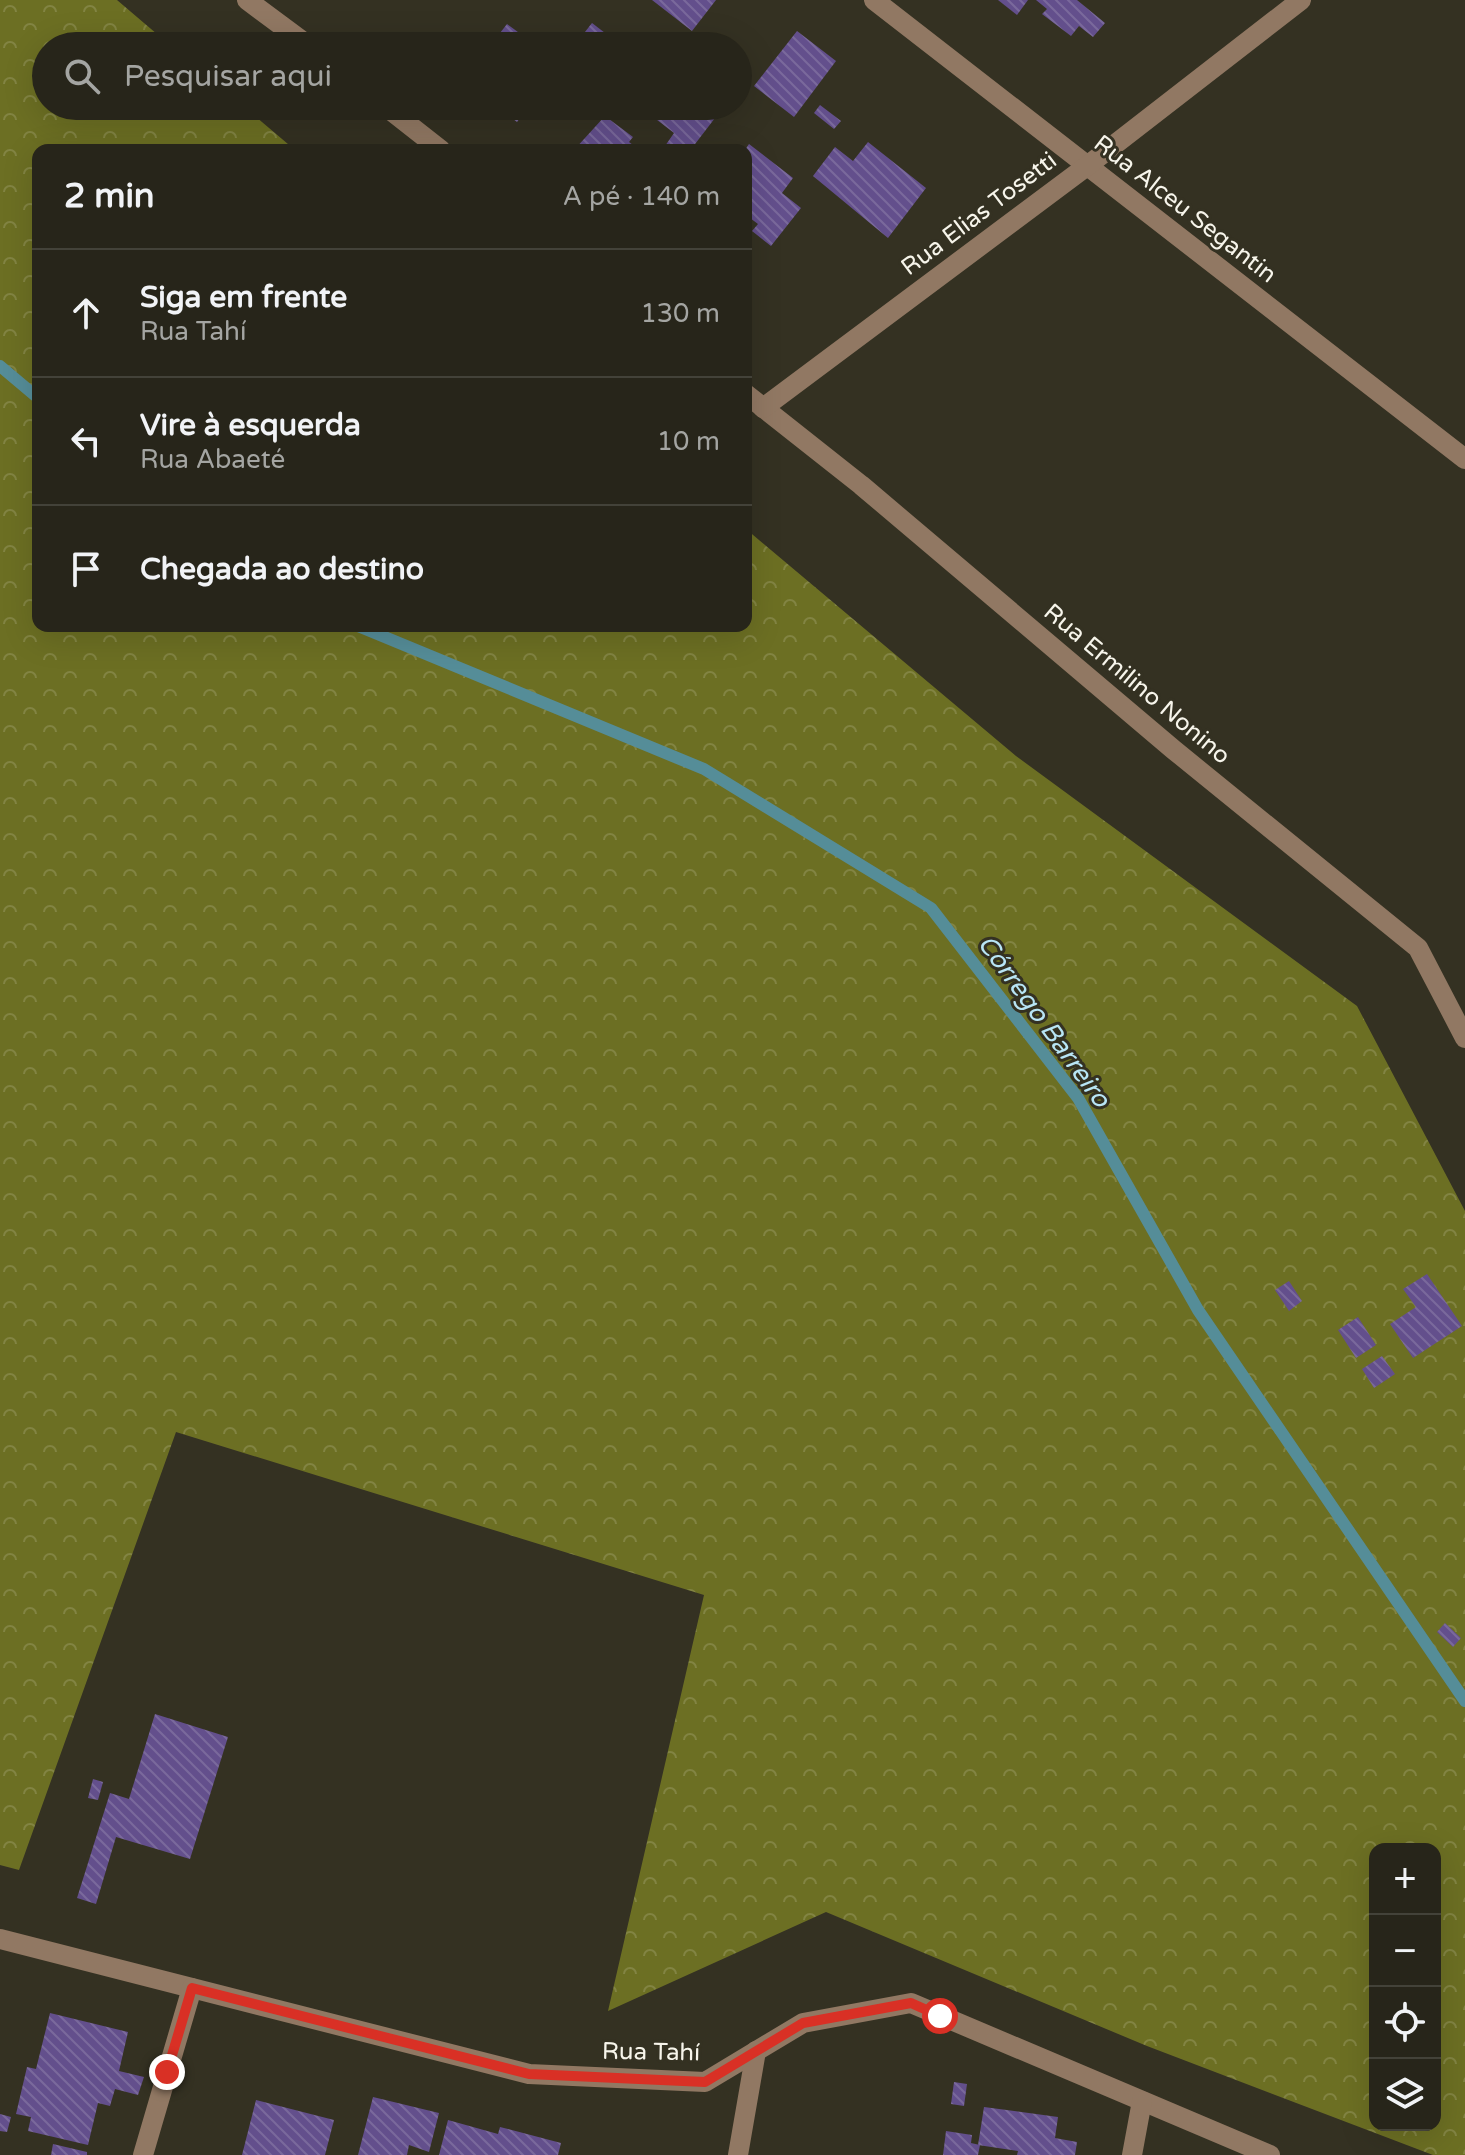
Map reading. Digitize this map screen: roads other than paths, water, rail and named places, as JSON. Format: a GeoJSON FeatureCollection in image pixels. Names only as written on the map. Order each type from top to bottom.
{"type":"FeatureCollection","features":[{"type":"Feature","properties":{"kind":"street"},"geometry":{"type":"LineString","coordinates":[[247,0],[290,32]]}},
{"type":"Feature","properties":{"kind":"street","name":"Rua Alceu Segantin"},"geometry":{"type":"LineString","coordinates":[[874,0],[1465,459]]}},
{"type":"Feature","properties":{"kind":"street","name":"Rua Elias Tosetti"},"geometry":{"type":"LineString","coordinates":[[763,408],[1087,166],[1301,0]]}},
{"type":"Feature","properties":{"kind":"street"},"geometry":{"type":"LineString","coordinates":[[403,120],[433,144]]}},
{"type":"Feature","properties":{"kind":"street","name":"Rua Ermilino Nonino"},"geometry":{"type":"LineString","coordinates":[[752,399],[861,485],[1174,750],[1418,948],[1465,1038]]}},
{"type":"Feature","properties":{"kind":"street","name":"Rua Tahí"},"geometry":{"type":"LineString","coordinates":[[0,1939],[529,2074],[705,2082],[803,2023],[911,2003],[1270,2155]]}},
{"type":"Feature","properties":{"kind":"street"},"geometry":{"type":"LineString","coordinates":[[143,2155],[192,1988]]}},
{"type":"Feature","properties":{"kind":"street"},"geometry":{"type":"LineString","coordinates":[[738,2155],[756,2051]]}},
{"type":"Feature","properties":{"kind":"street"},"geometry":{"type":"LineString","coordinates":[[1132,2155],[1142,2101]]}},
{"type":"Feature","properties":{"kind":"waterway","name":"Córrego Barreiro"},"geometry":{"type":"LineString","coordinates":[[0,366],[32,393]]}},
{"type":"Feature","properties":{"kind":"waterway","name":"Córrego Barreiro"},"geometry":{"type":"LineString","coordinates":[[373,632],[704,769],[931,908],[1078,1098],[1198,1310],[1465,1701]]}}]}
